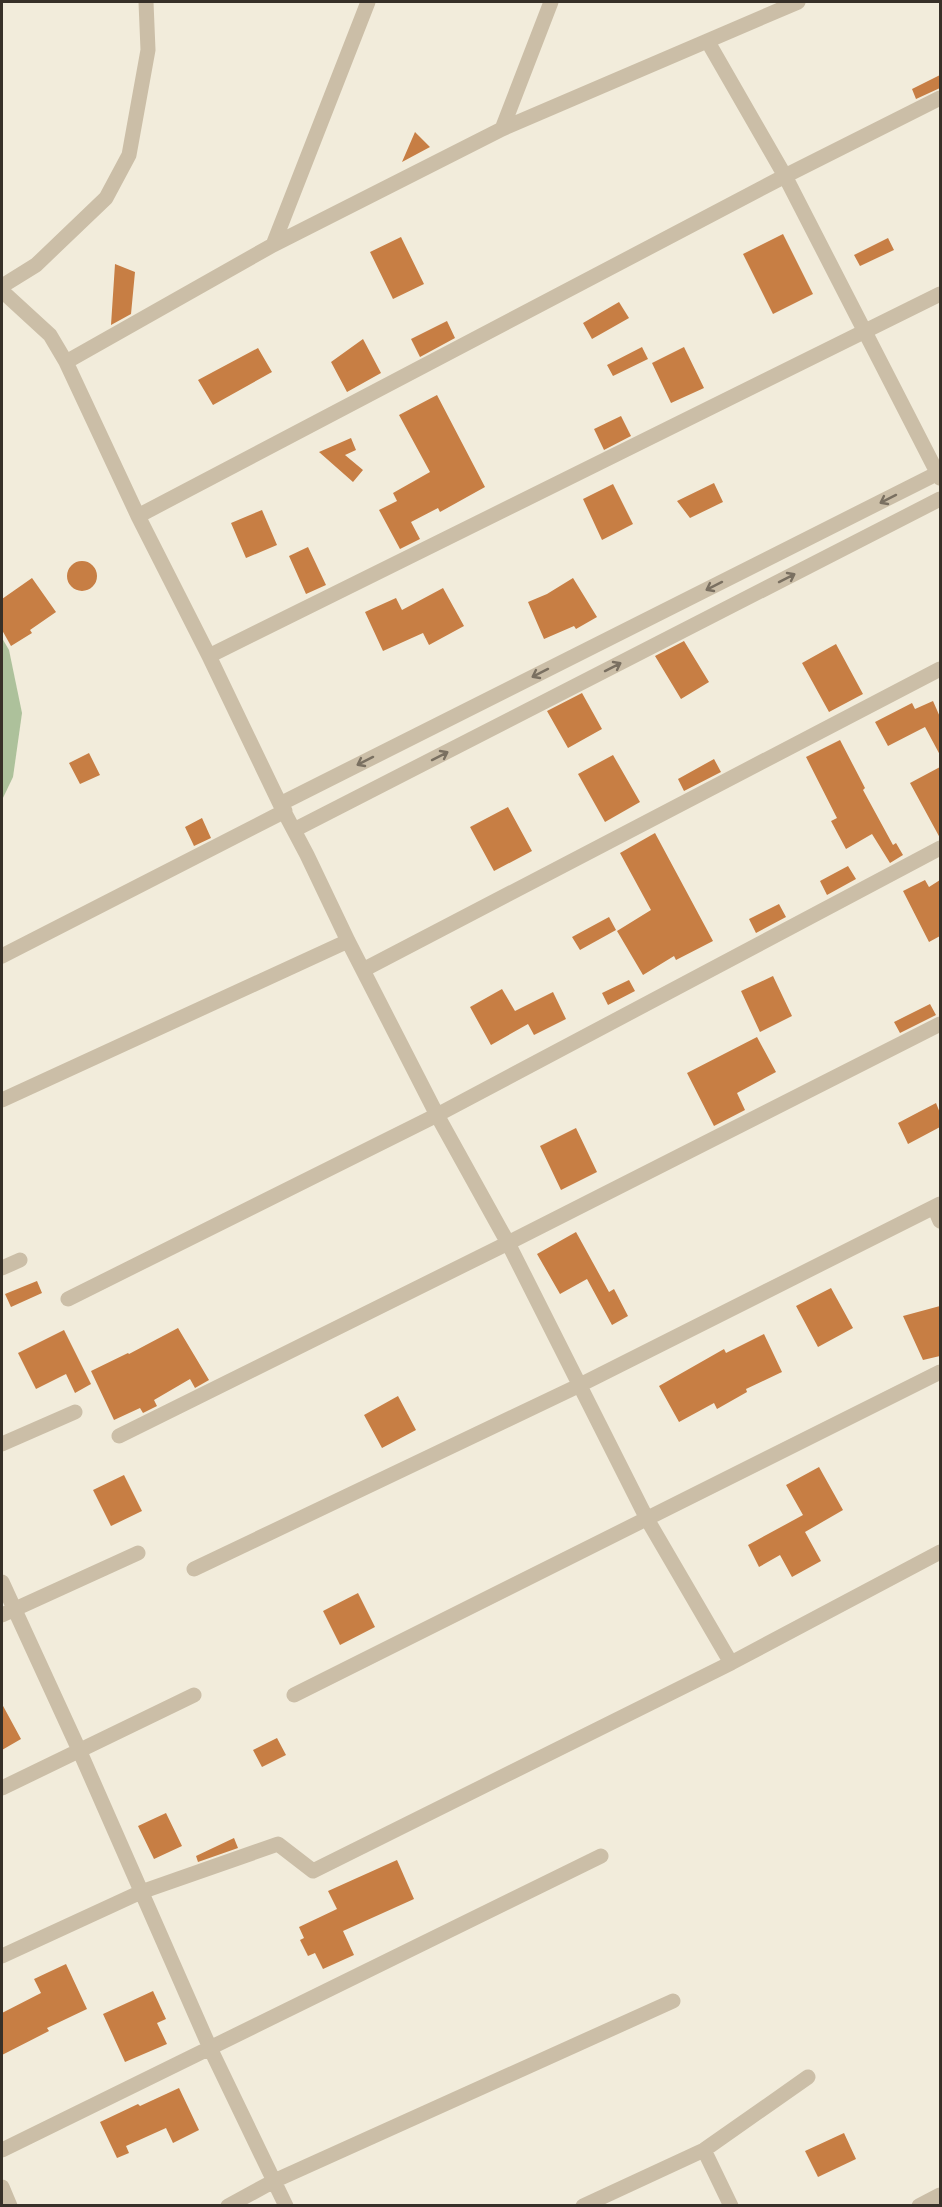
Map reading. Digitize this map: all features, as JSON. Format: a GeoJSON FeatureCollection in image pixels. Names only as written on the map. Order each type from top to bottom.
{"type":"FeatureCollection","features":[{"type":"Feature","properties":{"kind":"street"},"geometry":{"type":"LineString","coordinates":[[2,286],[36,265],[106,198],[129,155],[148,50],[146,2]]}},
{"type":"Feature","properties":{"kind":"street"},"geometry":{"type":"LineString","coordinates":[[273,244],[368,2]]}},
{"type":"Feature","properties":{"kind":"street"},"geometry":{"type":"LineString","coordinates":[[502,129],[551,2]]}},
{"type":"Feature","properties":{"kind":"street"},"geometry":{"type":"LineString","coordinates":[[66,362],[273,244],[502,129],[798,2]]}},
{"type":"Feature","properties":{"kind":"street"},"geometry":{"type":"LineString","coordinates":[[2,956],[282,808],[940,474],[864,332],[785,176],[708,42]]}},
{"type":"Feature","properties":{"kind":"street"},"geometry":{"type":"LineString","coordinates":[[138,516],[785,176],[940,98]]}},
{"type":"Feature","properties":{"kind":"street"},"geometry":{"type":"LineString","coordinates":[[2,291],[50,334],[66,362],[138,516],[437,1115],[508,1243],[578,1386],[647,1519],[731,1663]]}},
{"type":"Feature","properties":{"kind":"street"},"geometry":{"type":"LineString","coordinates":[[209,656],[940,294]]}},
{"type":"Feature","properties":{"kind":"street"},"geometry":{"type":"LineString","coordinates":[[294,830],[940,499]]}},
{"type":"Feature","properties":{"kind":"street"},"geometry":{"type":"LineString","coordinates":[[363,970],[940,669]]}},
{"type":"Feature","properties":{"kind":"street"},"geometry":{"type":"LineString","coordinates":[[68,1299],[437,1115],[940,848]]}},
{"type":"Feature","properties":{"kind":"street"},"geometry":{"type":"LineString","coordinates":[[2,1100],[348,940]]}},
{"type":"Feature","properties":{"kind":"street"},"geometry":{"type":"LineString","coordinates":[[119,1436],[508,1243],[940,1024]]}},
{"type":"Feature","properties":{"kind":"street"},"geometry":{"type":"LineString","coordinates":[[194,1569],[938,1211]]}},
{"type":"Feature","properties":{"kind":"street"},"geometry":{"type":"LineString","coordinates":[[2,1268],[20,1260]]}},
{"type":"Feature","properties":{"kind":"street"},"geometry":{"type":"LineString","coordinates":[[294,1695],[940,1372]]}},
{"type":"Feature","properties":{"kind":"street"},"geometry":{"type":"LineString","coordinates":[[2,1444],[75,1412]]}},
{"type":"Feature","properties":{"kind":"street"},"geometry":{"type":"LineString","coordinates":[[2,1956],[141,1892],[278,1844],[313,1871],[731,1663],[940,1552]]}},
{"type":"Feature","properties":{"kind":"street"},"geometry":{"type":"LineString","coordinates":[[8,1612],[138,1553]]}},
{"type":"Feature","properties":{"kind":"street"},"geometry":{"type":"LineString","coordinates":[[2,1582],[8,1612],[80,1752],[210,2048],[285,2205]]}},
{"type":"Feature","properties":{"kind":"street"},"geometry":{"type":"LineString","coordinates":[[2,1788],[194,1695]]}},
{"type":"Feature","properties":{"kind":"street"},"geometry":{"type":"LineString","coordinates":[[2,2150],[601,1856]]}},
{"type":"Feature","properties":{"kind":"street"},"geometry":{"type":"LineString","coordinates":[[228,2205],[274,2181],[674,2001]]}},
{"type":"Feature","properties":{"kind":"street"},"geometry":{"type":"LineString","coordinates":[[583,2205],[704,2150],[808,2077]]}},
{"type":"Feature","properties":{"kind":"street"},"geometry":{"type":"LineString","coordinates":[[704,2150],[731,2205]]}},
{"type":"Feature","properties":{"kind":"street"},"geometry":{"type":"LineString","coordinates":[[2,2187],[10,2205]]}},
{"type":"Feature","properties":{"kind":"street"},"geometry":{"type":"LineString","coordinates":[[919,2205],[940,2195]]}},
{"type":"Feature","properties":{"kind":"green space"},"geometry":{"type":"Polygon","coordinates":[[[2,638],[9,650],[22,713],[13,777],[2,800],[2,638]]]}},
{"type":"Feature","properties":{"kind":"building"},"geometry":{"type":"Polygon","coordinates":[[[940,75],[940,88],[916,99],[912,89],[940,75]]]}},
{"type":"Feature","properties":{"kind":"building"},"geometry":{"type":"Polygon","coordinates":[[[415,132],[430,147],[402,162],[415,132]]]}},
{"type":"Feature","properties":{"kind":"building"},"geometry":{"type":"Polygon","coordinates":[[[783,234],[813,294],[773,314],[743,254],[783,234]]]}},
{"type":"Feature","properties":{"kind":"building"},"geometry":{"type":"Polygon","coordinates":[[[401,237],[424,284],[393,299],[370,252],[401,237]]]}},
{"type":"Feature","properties":{"kind":"building"},"geometry":{"type":"Polygon","coordinates":[[[888,238],[894,250],[860,266],[854,255],[888,238]]]}},
{"type":"Feature","properties":{"kind":"building"},"geometry":{"type":"Polygon","coordinates":[[[115,264],[135,272],[131,314],[111,325],[115,264]]]}},
{"type":"Feature","properties":{"kind":"building"},"geometry":{"type":"Polygon","coordinates":[[[619,302],[629,318],[592,339],[583,323],[619,302]]]}},
{"type":"Feature","properties":{"kind":"building"},"geometry":{"type":"Polygon","coordinates":[[[447,321],[455,338],[420,357],[411,339],[447,321]]]}},
{"type":"Feature","properties":{"kind":"building"},"geometry":{"type":"Polygon","coordinates":[[[363,339],[381,373],[347,392],[331,362],[363,339]]]}},
{"type":"Feature","properties":{"kind":"building"},"geometry":{"type":"Polygon","coordinates":[[[642,347],[648,359],[613,376],[607,365],[642,347]]]}},
{"type":"Feature","properties":{"kind":"building"},"geometry":{"type":"Polygon","coordinates":[[[684,347],[704,388],[671,403],[652,363],[684,347]]]}},
{"type":"Feature","properties":{"kind":"building"},"geometry":{"type":"Polygon","coordinates":[[[258,348],[272,372],[213,405],[198,380],[258,348]]]}},
{"type":"Feature","properties":{"kind":"building"},"geometry":{"type":"Polygon","coordinates":[[[437,395],[485,487],[440,512],[438,508],[411,522],[420,539],[400,549],[379,510],[397,501],[393,493],[430,472],[399,415],[437,395]]]}},
{"type":"Feature","properties":{"kind":"building"},"geometry":{"type":"Polygon","coordinates":[[[621,416],[631,436],[604,450],[594,429],[621,416]]]}},
{"type":"Feature","properties":{"kind":"building"},"geometry":{"type":"Polygon","coordinates":[[[351,438],[356,450],[345,455],[363,470],[353,482],[319,452],[351,438]]]}},
{"type":"Feature","properties":{"kind":"building"},"geometry":{"type":"Polygon","coordinates":[[[714,483],[723,502],[690,518],[677,501],[714,483]]]}},
{"type":"Feature","properties":{"kind":"building"},"geometry":{"type":"Polygon","coordinates":[[[613,484],[633,524],[602,540],[583,499],[613,484]]]}},
{"type":"Feature","properties":{"kind":"building"},"geometry":{"type":"Polygon","coordinates":[[[262,510],[277,545],[246,558],[231,523],[262,510]]]}},
{"type":"Feature","properties":{"kind":"building"},"geometry":{"type":"Polygon","coordinates":[[[308,547],[326,585],[306,594],[289,556],[308,547]]]}},
{"type":"Feature","properties":{"kind":"building"},"geometry":{"type":"Polygon","coordinates":[[[82,561],[92,566],[97,576],[92,586],[82,591],[72,586],[67,576],[72,566],[82,561]]]}},
{"type":"Feature","properties":{"kind":"building"},"geometry":{"type":"Polygon","coordinates":[[[32,578],[56,612],[30,630],[32,633],[11,646],[2,630],[2,599],[32,578]]]}},
{"type":"Feature","properties":{"kind":"building"},"geometry":{"type":"Polygon","coordinates":[[[573,578],[597,617],[576,629],[574,626],[544,639],[528,602],[547,594],[573,578]]]}},
{"type":"Feature","properties":{"kind":"building"},"geometry":{"type":"Polygon","coordinates":[[[443,588],[464,626],[429,645],[423,633],[383,651],[365,612],[396,598],[402,610],[443,588]]]}},
{"type":"Feature","properties":{"kind":"building"},"geometry":{"type":"Polygon","coordinates":[[[684,641],[709,682],[681,699],[655,656],[684,641]]]}},
{"type":"Feature","properties":{"kind":"building"},"geometry":{"type":"Polygon","coordinates":[[[836,644],[863,694],[829,712],[802,663],[836,644]]]}},
{"type":"Feature","properties":{"kind":"building"},"geometry":{"type":"Polygon","coordinates":[[[582,693],[602,729],[568,748],[547,711],[582,693]]]}},
{"type":"Feature","properties":{"kind":"building"},"geometry":{"type":"Polygon","coordinates":[[[933,701],[940,717],[940,755],[925,727],[888,746],[875,722],[912,703],[915,709],[933,701]]]}},
{"type":"Feature","properties":{"kind":"building"},"geometry":{"type":"Polygon","coordinates":[[[840,740],[865,788],[863,790],[893,845],[896,843],[903,855],[890,863],[872,834],[846,849],[831,821],[837,818],[806,757],[840,740]]]}},
{"type":"Feature","properties":{"kind":"building"},"geometry":{"type":"Polygon","coordinates":[[[89,753],[100,775],[80,784],[69,763],[89,753]]]}},
{"type":"Feature","properties":{"kind":"building"},"geometry":{"type":"Polygon","coordinates":[[[613,755],[640,802],[605,822],[578,774],[613,755]]]}},
{"type":"Feature","properties":{"kind":"building"},"geometry":{"type":"Polygon","coordinates":[[[714,759],[721,772],[684,791],[678,779],[714,759]]]}},
{"type":"Feature","properties":{"kind":"building"},"geometry":{"type":"Polygon","coordinates":[[[940,767],[940,838],[910,783],[940,767]]]}},
{"type":"Feature","properties":{"kind":"building"},"geometry":{"type":"Polygon","coordinates":[[[508,807],[532,851],[494,871],[470,827],[508,807]]]}},
{"type":"Feature","properties":{"kind":"building"},"geometry":{"type":"Polygon","coordinates":[[[202,818],[211,838],[194,846],[185,827],[202,818]]]}},
{"type":"Feature","properties":{"kind":"building"},"geometry":{"type":"Polygon","coordinates":[[[655,833],[713,941],[676,960],[674,956],[643,975],[617,931],[651,910],[620,853],[655,833]]]}},
{"type":"Feature","properties":{"kind":"building"},"geometry":{"type":"Polygon","coordinates":[[[848,866],[856,879],[827,895],[820,881],[848,866]]]}},
{"type":"Feature","properties":{"kind":"building"},"geometry":{"type":"Polygon","coordinates":[[[925,880],[929,887],[940,880],[940,936],[929,942],[903,891],[925,880]]]}},
{"type":"Feature","properties":{"kind":"building"},"geometry":{"type":"Polygon","coordinates":[[[779,904],[786,917],[756,933],[749,919],[779,904]]]}},
{"type":"Feature","properties":{"kind":"building"},"geometry":{"type":"Polygon","coordinates":[[[609,917],[616,930],[580,950],[572,937],[609,917]]]}},
{"type":"Feature","properties":{"kind":"building"},"geometry":{"type":"Polygon","coordinates":[[[773,976],[792,1016],[760,1032],[741,991],[773,976]]]}},
{"type":"Feature","properties":{"kind":"building"},"geometry":{"type":"Polygon","coordinates":[[[629,980],[635,991],[608,1005],[602,993],[629,980]]]}},
{"type":"Feature","properties":{"kind":"building"},"geometry":{"type":"Polygon","coordinates":[[[502,989],[515,1011],[553,992],[566,1019],[534,1035],[528,1024],[491,1045],[470,1007],[502,989]]]}},
{"type":"Feature","properties":{"kind":"building"},"geometry":{"type":"Polygon","coordinates":[[[930,1004],[936,1015],[900,1033],[894,1022],[930,1004]]]}},
{"type":"Feature","properties":{"kind":"building"},"geometry":{"type":"Polygon","coordinates":[[[757,1037],[776,1072],[737,1093],[745,1110],[714,1126],[687,1073],[757,1037]]]}},
{"type":"Feature","properties":{"kind":"building"},"geometry":{"type":"Polygon","coordinates":[[[936,1103],[940,1113],[940,1127],[908,1144],[898,1123],[936,1103]]]}},
{"type":"Feature","properties":{"kind":"building"},"geometry":{"type":"Polygon","coordinates":[[[576,1128],[597,1172],[561,1190],[540,1146],[576,1128]]]}},
{"type":"Feature","properties":{"kind":"building"},"geometry":{"type":"Polygon","coordinates":[[[576,1232],[609,1292],[614,1289],[628,1316],[612,1325],[587,1279],[560,1294],[537,1254],[576,1232]]]}},
{"type":"Feature","properties":{"kind":"building"},"geometry":{"type":"Polygon","coordinates":[[[37,1281],[42,1293],[11,1307],[5,1294],[37,1281]]]}},
{"type":"Feature","properties":{"kind":"building"},"geometry":{"type":"Polygon","coordinates":[[[831,1288],[853,1328],[818,1347],[796,1306],[831,1288]]]}},
{"type":"Feature","properties":{"kind":"building"},"geometry":{"type":"Polygon","coordinates":[[[940,1306],[940,1356],[923,1360],[903,1316],[940,1306]]]}},
{"type":"Feature","properties":{"kind":"building"},"geometry":{"type":"Polygon","coordinates":[[[178,1328],[209,1380],[195,1388],[190,1379],[154,1400],[157,1406],[143,1413],[140,1408],[114,1420],[91,1371],[178,1328]]]}},
{"type":"Feature","properties":{"kind":"building"},"geometry":{"type":"Polygon","coordinates":[[[64,1330],[91,1384],[75,1393],[66,1374],[36,1389],[18,1353],[64,1330]]]}},
{"type":"Feature","properties":{"kind":"building"},"geometry":{"type":"Polygon","coordinates":[[[764,1334],[782,1372],[746,1389],[747,1392],[717,1409],[714,1403],[679,1422],[659,1386],[724,1349],[726,1353],[764,1334]]]}},
{"type":"Feature","properties":{"kind":"building"},"geometry":{"type":"Polygon","coordinates":[[[398,1396],[416,1430],[382,1448],[364,1415],[398,1396]]]}},
{"type":"Feature","properties":{"kind":"building"},"geometry":{"type":"Polygon","coordinates":[[[819,1467],[843,1510],[805,1532],[821,1561],[792,1577],[780,1555],[759,1567],[748,1545],[803,1515],[786,1485],[819,1467]]]}},
{"type":"Feature","properties":{"kind":"building"},"geometry":{"type":"Polygon","coordinates":[[[124,1475],[142,1511],[111,1526],[93,1490],[124,1475]]]}},
{"type":"Feature","properties":{"kind":"building"},"geometry":{"type":"Polygon","coordinates":[[[358,1593],[375,1627],[340,1645],[323,1611],[358,1593]]]}},
{"type":"Feature","properties":{"kind":"building"},"geometry":{"type":"Polygon","coordinates":[[[2,1704],[21,1739],[2,1750],[2,1704]]]}},
{"type":"Feature","properties":{"kind":"building"},"geometry":{"type":"Polygon","coordinates":[[[277,1738],[286,1755],[262,1767],[253,1750],[277,1738]]]}},
{"type":"Feature","properties":{"kind":"building"},"geometry":{"type":"Polygon","coordinates":[[[166,1813],[182,1846],[154,1859],[138,1826],[166,1813]]]}},
{"type":"Feature","properties":{"kind":"building"},"geometry":{"type":"Polygon","coordinates":[[[234,1838],[238,1848],[198,1862],[196,1856],[234,1838]]]}},
{"type":"Feature","properties":{"kind":"building"},"geometry":{"type":"Polygon","coordinates":[[[397,1860],[414,1899],[343,1931],[354,1955],[323,1969],[315,1953],[308,1956],[300,1940],[304,1938],[299,1927],[337,1909],[328,1891],[397,1860]]]}},
{"type":"Feature","properties":{"kind":"building"},"geometry":{"type":"Polygon","coordinates":[[[66,1964],[87,2009],[47,2028],[49,2031],[2,2055],[2,2013],[41,1993],[34,1979],[66,1964]]]}},
{"type":"Feature","properties":{"kind":"building"},"geometry":{"type":"Polygon","coordinates":[[[153,1991],[166,2019],[157,2023],[167,2044],[125,2062],[103,2014],[153,1991]]]}},
{"type":"Feature","properties":{"kind":"building"},"geometry":{"type":"Polygon","coordinates":[[[179,2088],[199,2130],[173,2143],[166,2128],[126,2146],[129,2153],[117,2158],[100,2122],[179,2088]]]}},
{"type":"Feature","properties":{"kind":"building"},"geometry":{"type":"Polygon","coordinates":[[[844,2133],[856,2159],[818,2177],[805,2151],[844,2133]]]}}]}
